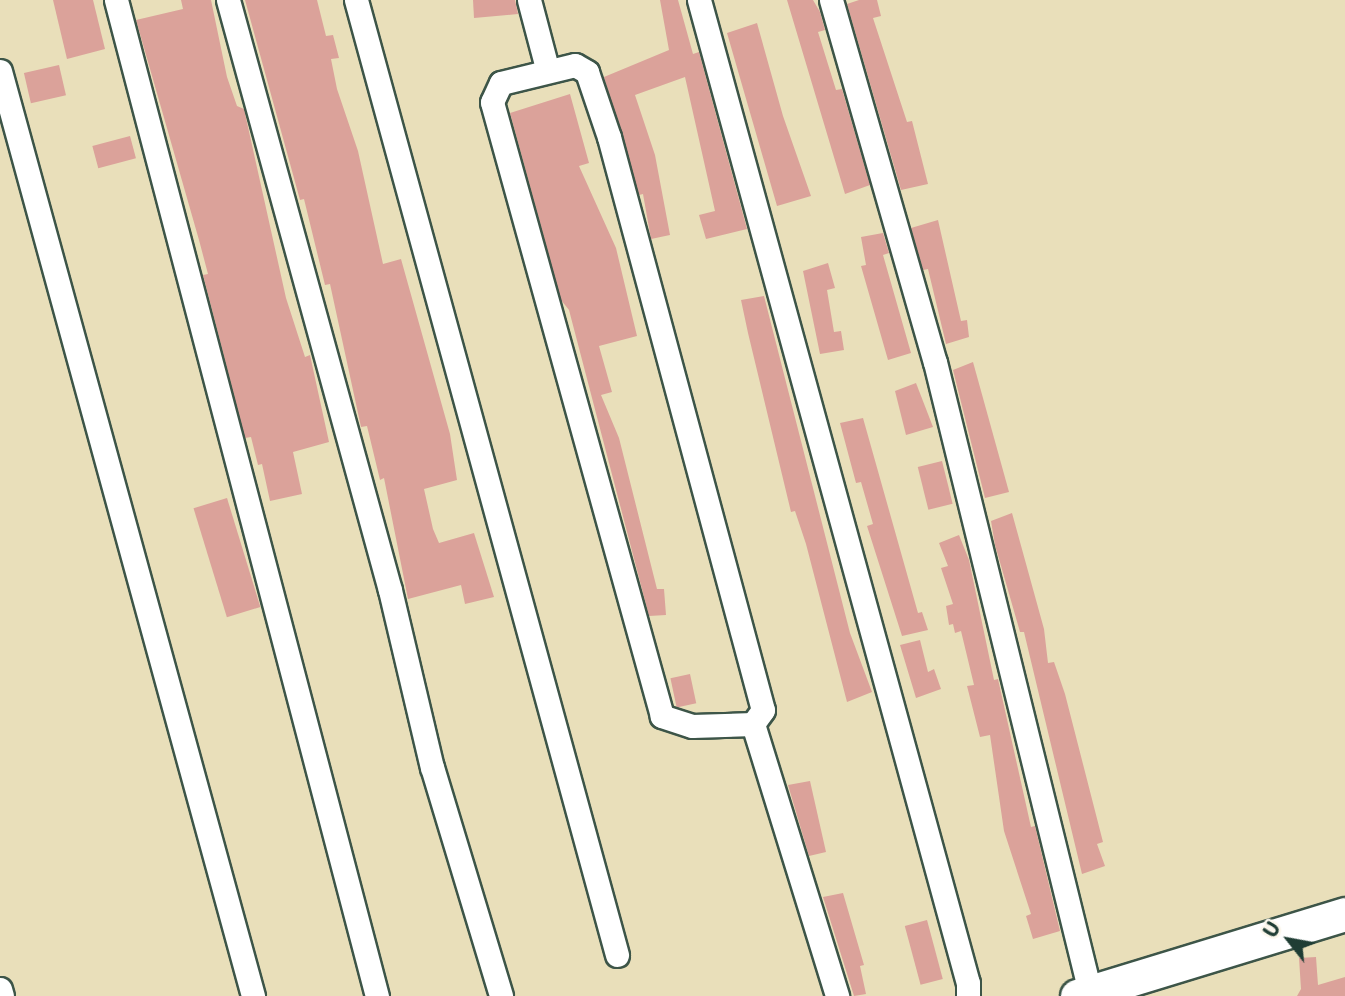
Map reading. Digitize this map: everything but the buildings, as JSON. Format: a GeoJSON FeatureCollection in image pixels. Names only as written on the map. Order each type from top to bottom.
{"type":"FeatureCollection","features":[{"type":"Feature","properties":{"kind":"street"},"geometry":{"type":"LineString","coordinates":[[116,0],[377,996]]}},
{"type":"Feature","properties":{"kind":"street"},"geometry":{"type":"LineString","coordinates":[[228,0],[390,590],[432,767],[501,996]]}},
{"type":"Feature","properties":{"kind":"street"},"geometry":{"type":"LineString","coordinates":[[356,0],[617,955]]}},
{"type":"Feature","properties":{"kind":"street"},"geometry":{"type":"LineString","coordinates":[[529,0],[547,68]]}},
{"type":"Feature","properties":{"kind":"street"},"geometry":{"type":"LineString","coordinates":[[699,0],[968,983],[968,996]]}},
{"type":"Feature","properties":{"kind":"street"},"geometry":{"type":"LineString","coordinates":[[831,0],[935,362],[1084,994],[1345,914]]}},
{"type":"Feature","properties":{"kind":"street"},"geometry":{"type":"LineString","coordinates":[[575,65],[587,72],[609,137],[763,710],[753,724],[692,726],[662,716],[492,102],[501,83],[547,68],[575,65]]}},
{"type":"Feature","properties":{"kind":"street"},"geometry":{"type":"LineString","coordinates":[[0,71],[253,996]]}},
{"type":"Feature","properties":{"kind":"street"},"geometry":{"type":"LineString","coordinates":[[753,724],[837,996]]}},
{"type":"Feature","properties":{"kind":"street"},"geometry":{"type":"LineString","coordinates":[[0,989],[2,996]]}}]}
